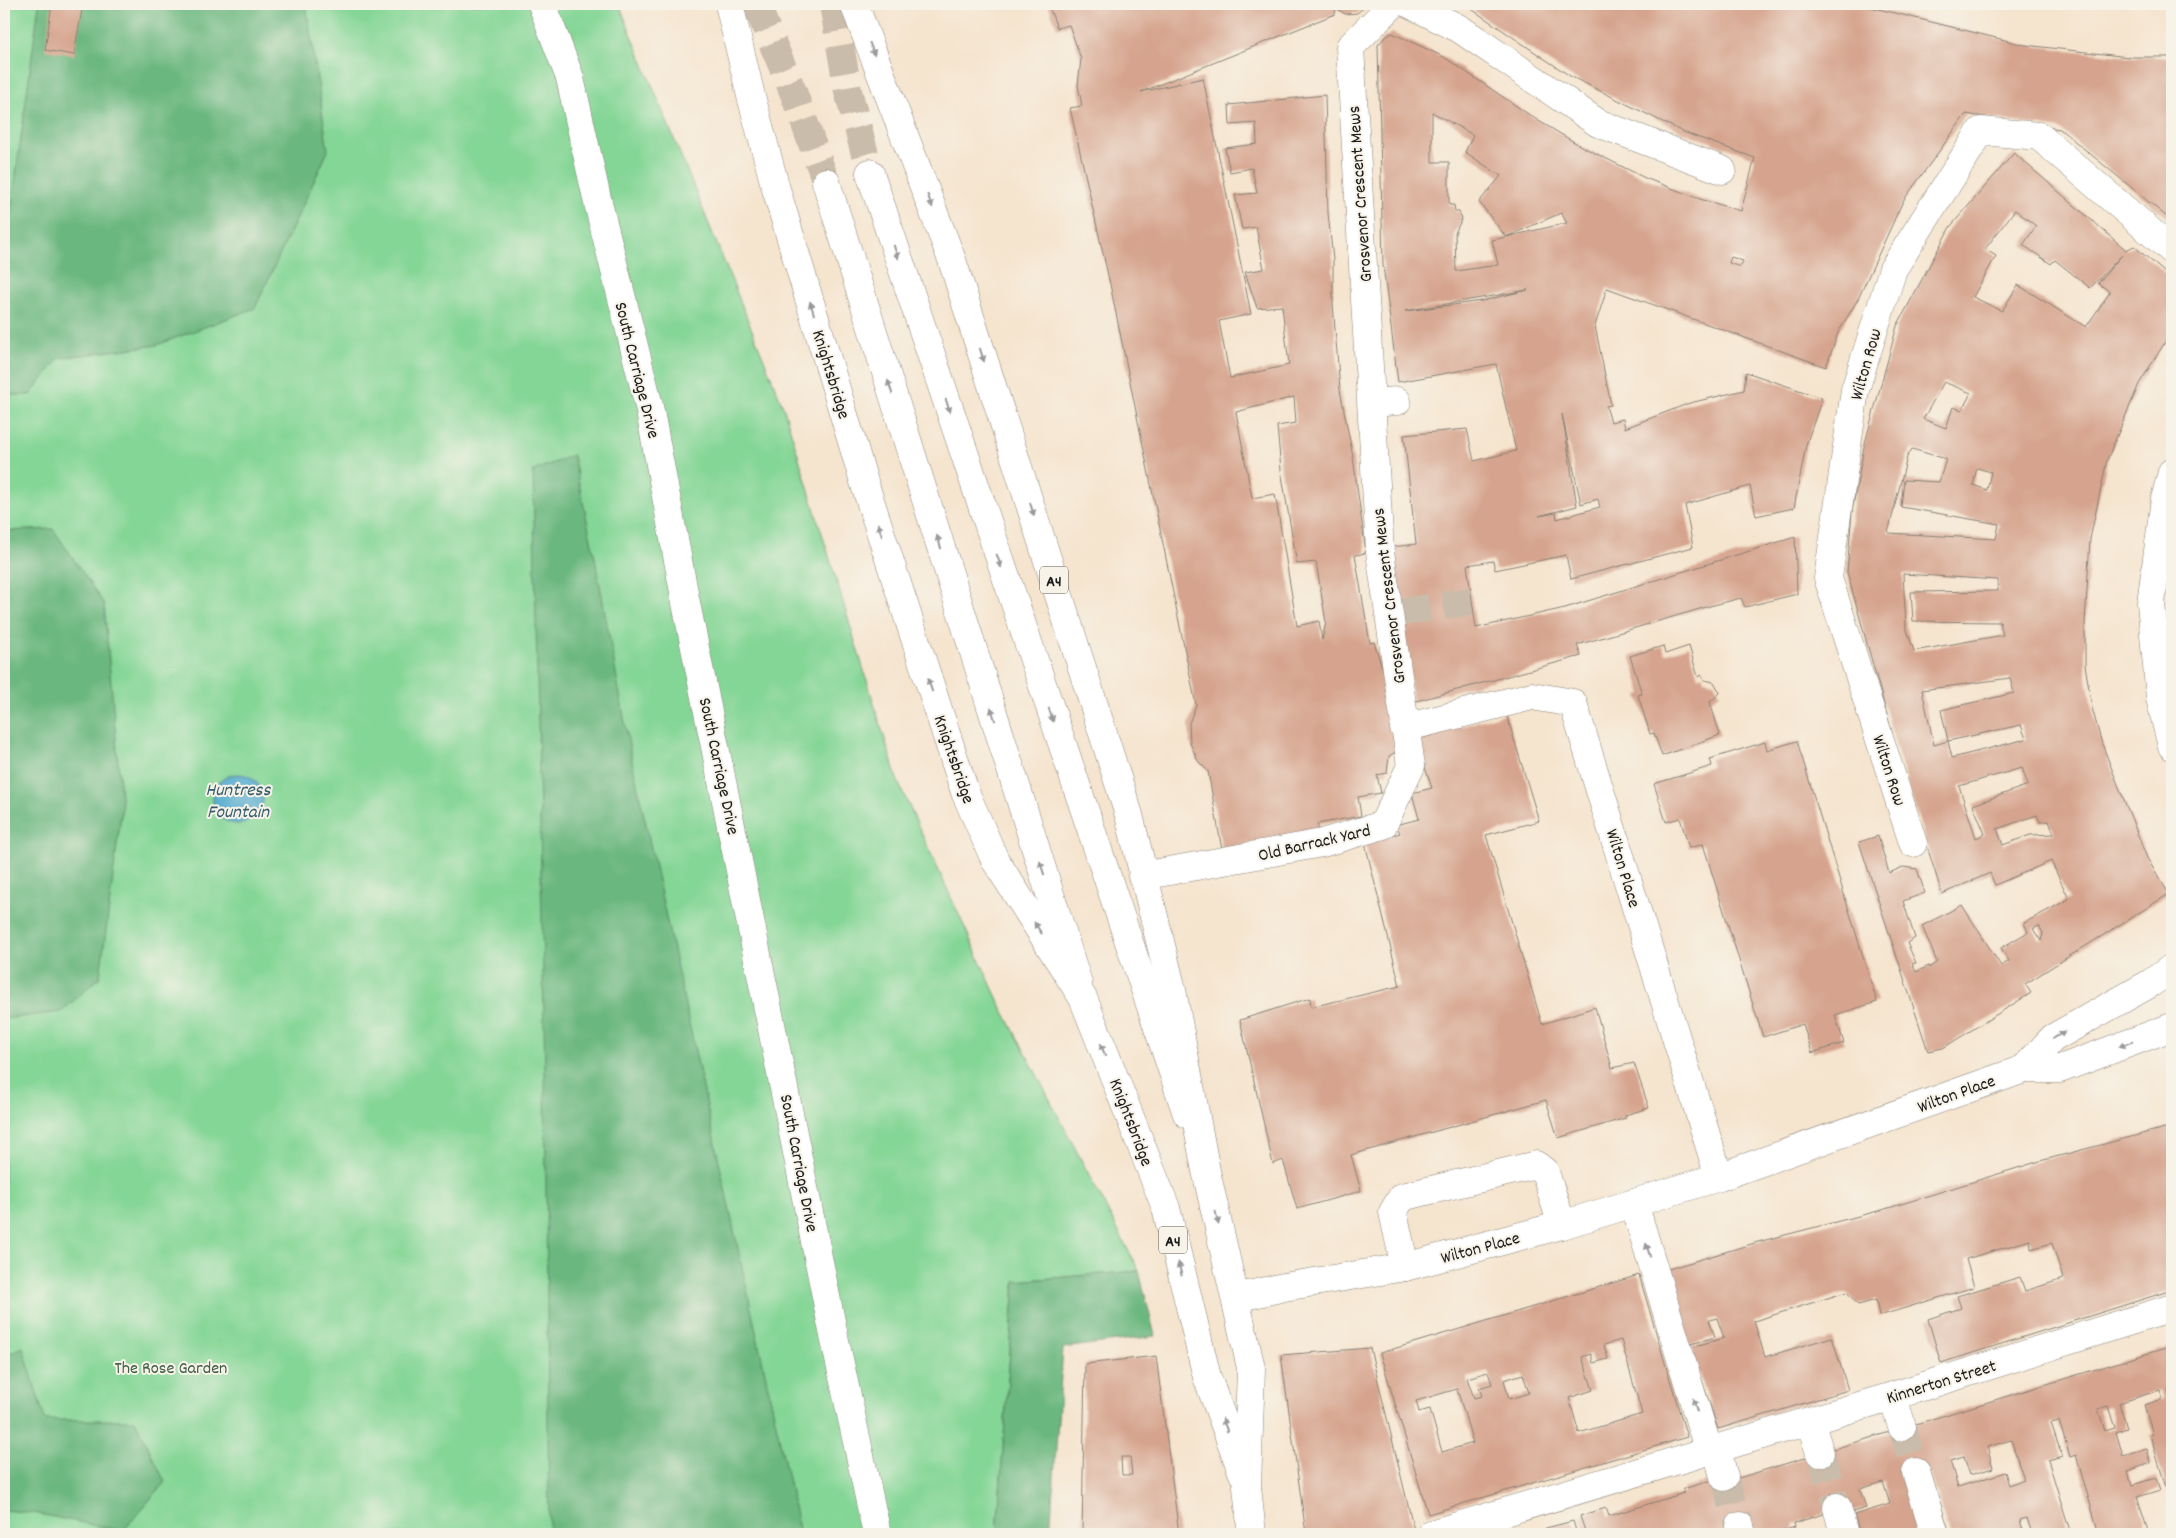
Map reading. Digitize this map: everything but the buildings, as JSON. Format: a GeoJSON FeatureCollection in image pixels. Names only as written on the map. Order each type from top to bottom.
{"type":"FeatureCollection","features":[{"type":"Feature","properties":{"kind":"main road","name":"South Carriage Drive"},"geometry":{"type":"LineString","coordinates":[[542,4],[570,78],[602,222],[649,406],[686,603],[832,1326],[877,1534]]}},
{"type":"Feature","properties":{"kind":"main road","name":"Knightsbridge"},"geometry":{"type":"LineString","coordinates":[[729,4],[751,96],[779,199],[865,486],[965,792],[995,860],[1083,998],[1166,1208],[1207,1377],[1247,1487]]}},
{"type":"Feature","properties":{"kind":"main road","name":"Knightsbridge"},"geometry":{"type":"LineString","coordinates":[[854,4],[952,260],[1129,814],[1142,876],[1172,990],[1206,1171],[1251,1368],[1247,1487],[1252,1534]]}},
{"type":"Feature","properties":{"kind":"main road","name":"Grosvenor Crescent Mews"},"geometry":{"type":"LineString","coordinates":[[1393,4],[1350,47],[1384,402],[1380,552],[1395,613],[1404,728]]}},
{"type":"Feature","properties":{"kind":"main road"},"geometry":{"type":"LineString","coordinates":[[1410,4],[1460,29],[1598,123],[1722,170]]}},
{"type":"Feature","properties":{"kind":"main road","name":"Wilton Row"},"geometry":{"type":"LineString","coordinates":[[1913,843],[1828,578],[1855,390],[1893,269],[1982,131],[2039,136],[2172,250]]}},
{"type":"Feature","properties":{"kind":"main road","name":"A4"},"geometry":{"type":"LineString","coordinates":[[870,173],[1206,1171]]}},
{"type":"Feature","properties":{"kind":"main road","name":"A4"},"geometry":{"type":"LineString","coordinates":[[826,182],[1083,998]]}},
{"type":"Feature","properties":{"kind":"main road"},"geometry":{"type":"LineString","coordinates":[[2172,472],[2151,603],[2160,698],[2172,746]]}},
{"type":"Feature","properties":{"kind":"main road","name":"Wilton Place"},"geometry":{"type":"LineString","coordinates":[[1404,728],[1532,696],[1573,703],[1719,1177]]}},
{"type":"Feature","properties":{"kind":"main road","name":"Old Barrack Yard"},"geometry":{"type":"LineString","coordinates":[[1142,876],[1322,843],[1383,825],[1411,766],[1404,728]]}},
{"type":"Feature","properties":{"kind":"main road","name":"Wilton Place"},"geometry":{"type":"LineString","coordinates":[[2024,1069],[2053,1038],[2151,983],[2172,968]]}},
{"type":"Feature","properties":{"kind":"main road","name":"Wilton Place"},"geometry":{"type":"LineString","coordinates":[[1236,1298],[1284,1287],[1405,1267],[1562,1225],[1719,1177],[2024,1069],[2060,1069],[2172,1028]]}},
{"type":"Feature","properties":{"kind":"main road"},"geometry":{"type":"LineString","coordinates":[[1405,1267],[1393,1212],[1402,1197],[1536,1165],[1545,1172],[1562,1225]]}},
{"type":"Feature","properties":{"kind":"main road"},"geometry":{"type":"LineString","coordinates":[[1634,1203],[1713,1451],[1724,1477]]}},
{"type":"Feature","properties":{"kind":"main road","name":"Kinnerton Street"},"geometry":{"type":"LineString","coordinates":[[1431,1534],[1505,1524],[1713,1451],[2172,1308]]}},
{"type":"Feature","properties":{"kind":"main road"},"geometry":{"type":"LineString","coordinates":[[1893,1396],[1902,1427]]}},
{"type":"Feature","properties":{"kind":"main road"},"geometry":{"type":"LineString","coordinates":[[1810,1421],[1820,1453]]}},
{"type":"Feature","properties":{"kind":"main road"},"geometry":{"type":"LineString","coordinates":[[1916,1472],[1935,1534]]}},
{"type":"Feature","properties":{"kind":"main road"},"geometry":{"type":"LineString","coordinates":[[1837,1507],[1844,1534]]}},
{"type":"Feature","properties":{"kind":"green space","name":"The Rose Garden"},"geometry":{"type":"Polygon","coordinates":[[[4,4],[619,4],[783,406],[898,782],[999,1002],[1139,1271],[1015,1281],[997,1534],[4,1534],[4,4]]]}},
{"type":"Feature","properties":{"kind":"green space"},"geometry":{"type":"Polygon","coordinates":[[[39,4],[306,4],[328,151],[255,308],[157,345],[59,358],[30,395],[4,395],[4,262],[39,4]]]}},
{"type":"Feature","properties":{"kind":"green space"},"geometry":{"type":"Polygon","coordinates":[[[573,455],[595,558],[631,756],[800,1534],[549,1534],[545,1072],[533,471],[573,455]]]}},
{"type":"Feature","properties":{"kind":"green space"},"geometry":{"type":"Polygon","coordinates":[[[53,529],[104,604],[122,807],[100,977],[61,1012],[4,1019],[4,531],[53,529]]]}},
{"type":"Feature","properties":{"kind":"green space"},"geometry":{"type":"Polygon","coordinates":[[[1139,1271],[1155,1336],[1063,1348],[1050,1534],[997,1534],[1015,1281],[1139,1271]]]}},
{"type":"Feature","properties":{"kind":"green space"},"geometry":{"type":"Polygon","coordinates":[[[23,1347],[45,1420],[135,1420],[165,1482],[123,1531],[34,1513],[4,1510],[4,1356],[23,1347]]]}},
{"type":"Feature","properties":{"kind":"water","name":"Huntress Fountain"},"geometry":{"type":"Polygon","coordinates":[[[233,774],[243,774],[256,781],[263,794],[263,804],[256,817],[243,824],[233,824],[224,820],[217,813],[213,804],[213,794],[217,785],[224,778],[233,774]]]}},
{"type":"Feature","properties":{"kind":"tunnel"},"geometry":{"type":"LineString","coordinates":[[756,4],[794,94],[826,182]]}},
{"type":"Feature","properties":{"kind":"tunnel"},"geometry":{"type":"LineString","coordinates":[[833,4],[848,91],[870,173]]}},
{"type":"Feature","properties":{"kind":"tunnel"},"geometry":{"type":"LineString","coordinates":[[1402,612],[1472,601]]}},
{"type":"Feature","properties":{"kind":"tunnel"},"geometry":{"type":"LineString","coordinates":[[1902,1427],[1916,1472]]}},
{"type":"Feature","properties":{"kind":"tunnel"},"geometry":{"type":"LineString","coordinates":[[1820,1453],[1837,1507]]}},
{"type":"Feature","properties":{"kind":"tunnel"},"geometry":{"type":"LineString","coordinates":[[1724,1477],[1740,1526]]}}]}
